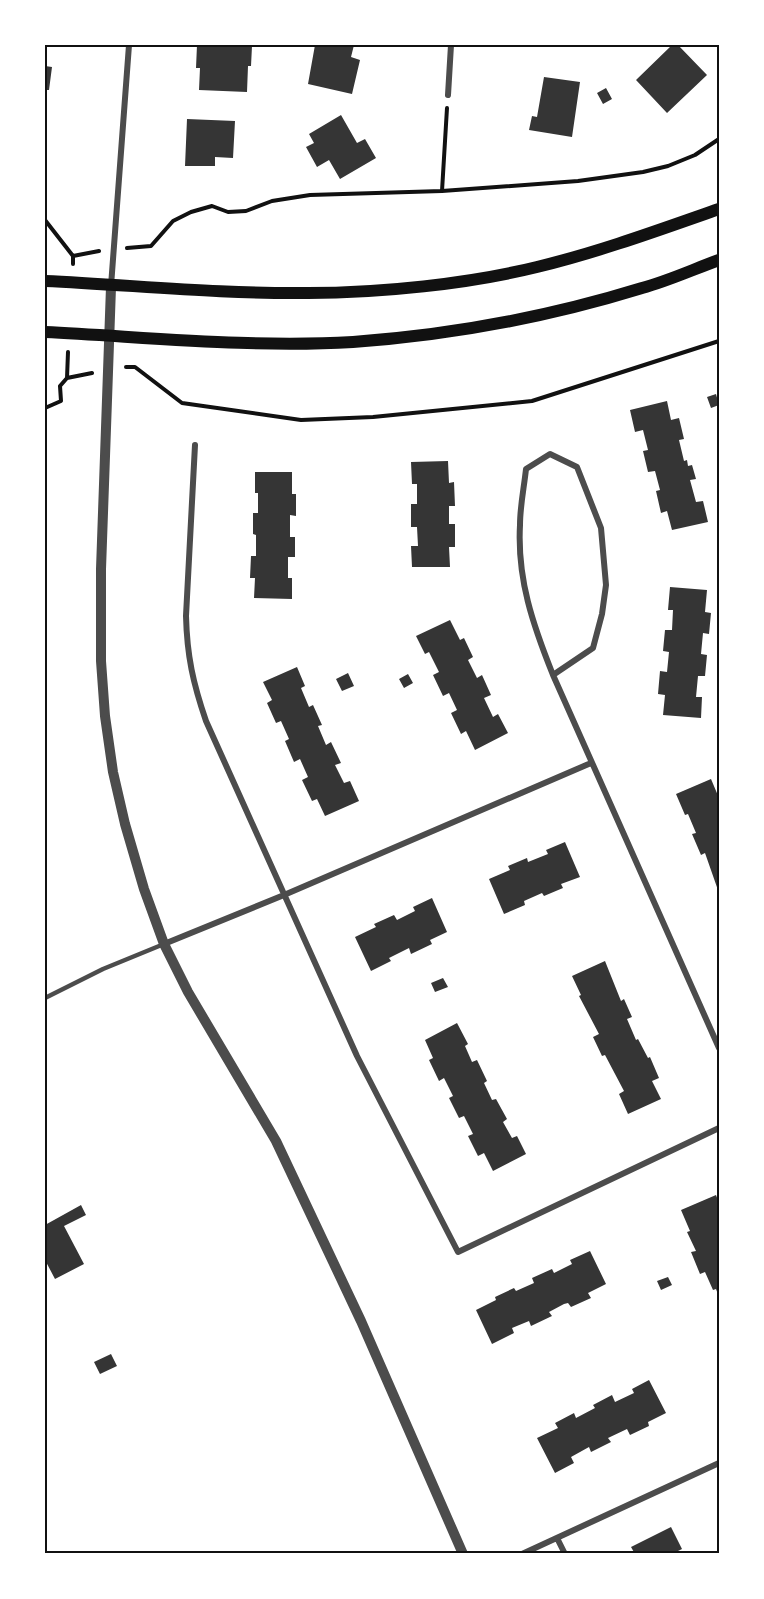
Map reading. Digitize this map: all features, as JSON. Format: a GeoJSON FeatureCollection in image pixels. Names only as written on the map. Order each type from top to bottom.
{"type":"FeatureCollection","features":[{"type":"Feature","properties":{"kind":"main road"},"geometry":{"type":"LineString","coordinates":[[45,281],[309,294],[402,288],[469,280],[558,261],[632,240],[719,209]]}},
{"type":"Feature","properties":{"kind":"main road"},"geometry":{"type":"LineString","coordinates":[[45,332],[215,342],[285,343],[351,342],[409,337],[475,328],[552,313],[644,288],[719,260]]}},
{"type":"Feature","properties":{"kind":"street"},"geometry":{"type":"LineString","coordinates":[[129,45],[106,369],[101,569],[101,661],[105,716],[113,772],[144,889],[164,944],[188,992],[276,1141],[361,1322],[463,1554]]}},
{"type":"Feature","properties":{"kind":"street"},"geometry":{"type":"LineString","coordinates":[[448,95],[451,45]]}},
{"type":"Feature","properties":{"kind":"street"},"geometry":{"type":"LineString","coordinates":[[195,445],[186,616],[186,638],[192,680],[206,721],[357,1056],[458,1252],[719,1128]]}},
{"type":"Feature","properties":{"kind":"street"},"geometry":{"type":"LineString","coordinates":[[553,675],[593,648],[602,614],[606,585],[601,528],[577,467],[550,454],[526,469],[520,525],[524,585],[533,624],[553,675],[591,763],[719,1048]]}},
{"type":"Feature","properties":{"kind":"street"},"geometry":{"type":"LineString","coordinates":[[164,944],[591,763]]}},
{"type":"Feature","properties":{"kind":"street"},"geometry":{"type":"LineString","coordinates":[[522,1554],[719,1463]]}},
{"type":"Feature","properties":{"kind":"street"},"geometry":{"type":"LineString","coordinates":[[557,1538],[565,1554]]}},
{"type":"Feature","properties":{"kind":"lane"},"geometry":{"type":"LineString","coordinates":[[45,998],[103,969],[164,944]]}},
{"type":"Feature","properties":{"kind":"path"},"geometry":{"type":"LineString","coordinates":[[442,191],[448,95]]}},
{"type":"Feature","properties":{"kind":"path"},"geometry":{"type":"LineString","coordinates":[[151,246],[173,221],[191,212],[212,206],[228,212],[246,211],[272,201],[310,195],[442,191],[578,181],[643,172],[668,166],[695,155],[719,139]]}},
{"type":"Feature","properties":{"kind":"path"},"geometry":{"type":"LineString","coordinates":[[45,220],[73,256]]}},
{"type":"Feature","properties":{"kind":"path"},"geometry":{"type":"LineString","coordinates":[[45,408],[61,401],[60,386],[67,378],[106,369],[135,367],[182,403],[301,420],[361,417],[532,401],[719,340]]}},
{"type":"Feature","properties":{"kind":"building"},"geometry":{"type":"Polygon","coordinates":[[[197,45],[252,46],[251,66],[248,66],[247,92],[199,90],[200,68],[196,68],[197,45]]]}},
{"type":"Feature","properties":{"kind":"building"},"geometry":{"type":"Polygon","coordinates":[[[315,45],[354,45],[351,57],[360,60],[352,94],[308,84],[315,45]]]}},
{"type":"Feature","properties":{"kind":"building"},"geometry":{"type":"Polygon","coordinates":[[[672,45],[678,45],[707,75],[667,113],[636,80],[672,45]]]}},
{"type":"Feature","properties":{"kind":"building"},"geometry":{"type":"Polygon","coordinates":[[[45,66],[52,67],[49,90],[45,90],[45,66]]]}},
{"type":"Feature","properties":{"kind":"building"},"geometry":{"type":"Polygon","coordinates":[[[544,77],[580,82],[572,137],[529,130],[532,116],[537,117],[544,77]]]}},
{"type":"Feature","properties":{"kind":"building"},"geometry":{"type":"Polygon","coordinates":[[[606,88],[612,99],[603,104],[597,93],[606,88]]]}},
{"type":"Feature","properties":{"kind":"building"},"geometry":{"type":"Polygon","coordinates":[[[341,115],[357,143],[365,139],[376,158],[340,179],[329,160],[317,167],[306,147],[314,143],[309,134],[341,115]]]}},
{"type":"Feature","properties":{"kind":"building"},"geometry":{"type":"Polygon","coordinates":[[[187,119],[235,121],[233,158],[215,157],[215,166],[185,166],[187,119]]]}},
{"type":"Feature","properties":{"kind":"building"},"geometry":{"type":"Polygon","coordinates":[[[716,394],[719,405],[711,408],[707,397],[716,394]]]}},
{"type":"Feature","properties":{"kind":"building"},"geometry":{"type":"Polygon","coordinates":[[[667,401],[671,420],[679,418],[684,439],[679,440],[684,461],[687,460],[688,466],[692,465],[696,479],[690,480],[696,502],[703,501],[708,522],[672,530],[667,511],[661,513],[656,491],[660,490],[655,471],[648,472],[643,451],[648,450],[643,430],[635,432],[630,410],[667,401]]]}},
{"type":"Feature","properties":{"kind":"building"},"geometry":{"type":"Polygon","coordinates":[[[448,461],[449,483],[454,482],[455,506],[449,506],[449,524],[455,524],[455,547],[449,547],[450,567],[412,567],[411,546],[418,546],[417,527],[411,527],[411,504],[417,504],[417,484],[412,484],[411,462],[448,461]]]}},
{"type":"Feature","properties":{"kind":"building"},"geometry":{"type":"Polygon","coordinates":[[[255,472],[292,472],[292,494],[296,494],[296,516],[290,515],[290,537],[295,537],[295,557],[288,557],[288,578],[292,578],[292,599],[254,598],[255,578],[250,578],[251,556],[256,556],[253,513],[258,513],[258,493],[255,493],[255,472]]]}},
{"type":"Feature","properties":{"kind":"building"},"geometry":{"type":"Polygon","coordinates":[[[670,587],[707,590],[705,612],[711,613],[709,634],[703,633],[701,654],[707,655],[705,676],[698,676],[696,697],[702,697],[701,718],[663,715],[665,695],[658,694],[660,671],[667,672],[669,652],[663,651],[665,630],[672,630],[673,610],[668,610],[670,587]]]}},
{"type":"Feature","properties":{"kind":"building"},"geometry":{"type":"Polygon","coordinates":[[[450,620],[460,640],[464,638],[473,657],[468,660],[477,678],[482,675],[491,695],[484,698],[493,717],[498,714],[508,733],[475,750],[466,731],[461,734],[451,713],[457,710],[449,693],[443,696],[433,675],[439,672],[429,652],[425,654],[416,636],[450,620]]]}},
{"type":"Feature","properties":{"kind":"building"},"geometry":{"type":"Polygon","coordinates":[[[297,667],[305,686],[301,688],[309,707],[313,705],[322,725],[318,726],[326,745],[331,742],[341,763],[335,765],[344,783],[350,781],[359,801],[325,816],[317,799],[312,801],[302,780],[308,777],[300,759],[294,762],[285,741],[289,739],[281,721],[276,723],[267,703],[272,700],[263,682],[297,667]]]}},
{"type":"Feature","properties":{"kind":"building"},"geometry":{"type":"Polygon","coordinates":[[[348,673],[354,686],[342,691],[336,679],[348,673]]]}},
{"type":"Feature","properties":{"kind":"building"},"geometry":{"type":"Polygon","coordinates":[[[408,674],[413,683],[404,688],[399,679],[408,674]]]}},
{"type":"Feature","properties":{"kind":"building"},"geometry":{"type":"Polygon","coordinates":[[[711,779],[719,798],[719,893],[705,853],[701,855],[692,834],[696,833],[676,794],[711,779]]]}},
{"type":"Feature","properties":{"kind":"building"},"geometry":{"type":"Polygon","coordinates":[[[565,842],[580,877],[561,884],[563,888],[544,896],[542,893],[524,901],[525,905],[504,914],[489,879],[510,870],[508,866],[527,858],[528,862],[548,854],[546,850],[565,842]]]}},
{"type":"Feature","properties":{"kind":"building"},"geometry":{"type":"Polygon","coordinates":[[[432,898],[447,932],[430,940],[432,944],[411,954],[409,948],[389,958],[391,961],[371,971],[355,937],[376,927],[374,924],[394,915],[397,920],[415,911],[413,907],[432,898]]]}},
{"type":"Feature","properties":{"kind":"building"},"geometry":{"type":"Polygon","coordinates":[[[605,961],[621,1001],[624,999],[632,1017],[627,1019],[636,1040],[638,1039],[648,1058],[650,1057],[659,1078],[652,1081],[661,1099],[628,1114],[619,1094],[624,1091],[593,1037],[599,1034],[579,996],[581,995],[572,976],[605,961]]]}},
{"type":"Feature","properties":{"kind":"building"},"geometry":{"type":"Polygon","coordinates":[[[443,978],[448,987],[435,992],[431,983],[443,978]]]}},
{"type":"Feature","properties":{"kind":"building"},"geometry":{"type":"Polygon","coordinates":[[[457,1023],[468,1044],[465,1046],[472,1062],[477,1060],[487,1081],[484,1083],[492,1100],[496,1099],[507,1119],[503,1122],[512,1138],[517,1136],[526,1154],[493,1171],[484,1153],[478,1156],[468,1136],[473,1134],[464,1116],[459,1118],[449,1098],[453,1096],[444,1078],[439,1081],[429,1060],[433,1058],[425,1040],[457,1023]]]}},
{"type":"Feature","properties":{"kind":"building"},"geometry":{"type":"Polygon","coordinates":[[[716,1195],[719,1203],[719,1297],[716,1289],[713,1290],[705,1272],[700,1274],[691,1252],[696,1251],[687,1232],[690,1231],[681,1210],[716,1195]]]}},
{"type":"Feature","properties":{"kind":"building"},"geometry":{"type":"Polygon","coordinates":[[[81,1205],[86,1215],[64,1226],[84,1264],[55,1279],[45,1260],[45,1225],[81,1205]]]}},
{"type":"Feature","properties":{"kind":"building"},"geometry":{"type":"Polygon","coordinates":[[[590,1251],[606,1284],[588,1293],[591,1298],[571,1307],[568,1303],[564,1304],[549,1312],[552,1316],[531,1326],[529,1321],[512,1328],[514,1333],[492,1344],[476,1310],[514,1288],[516,1291],[534,1283],[532,1278],[552,1269],[554,1273],[572,1264],[570,1260],[590,1251]]]}},
{"type":"Feature","properties":{"kind":"building"},"geometry":{"type":"Polygon","coordinates":[[[668,1277],[672,1285],[661,1290],[657,1281],[668,1277]]]}},
{"type":"Feature","properties":{"kind":"building"},"geometry":{"type":"Polygon","coordinates":[[[111,1354],[117,1366],[100,1374],[94,1362],[111,1354]]]}},
{"type":"Feature","properties":{"kind":"building"},"geometry":{"type":"Polygon","coordinates":[[[649,1380],[666,1413],[648,1422],[649,1426],[630,1435],[627,1429],[608,1438],[611,1442],[591,1452],[589,1447],[571,1457],[574,1463],[555,1473],[537,1438],[558,1428],[555,1423],[574,1413],[576,1418],[595,1408],[593,1405],[612,1395],[615,1402],[634,1393],[632,1389],[649,1380]]]}},
{"type":"Feature","properties":{"kind":"building"},"geometry":{"type":"Polygon","coordinates":[[[671,1527],[682,1549],[678,1551],[679,1554],[635,1554],[631,1547],[671,1527]]]}}]}
